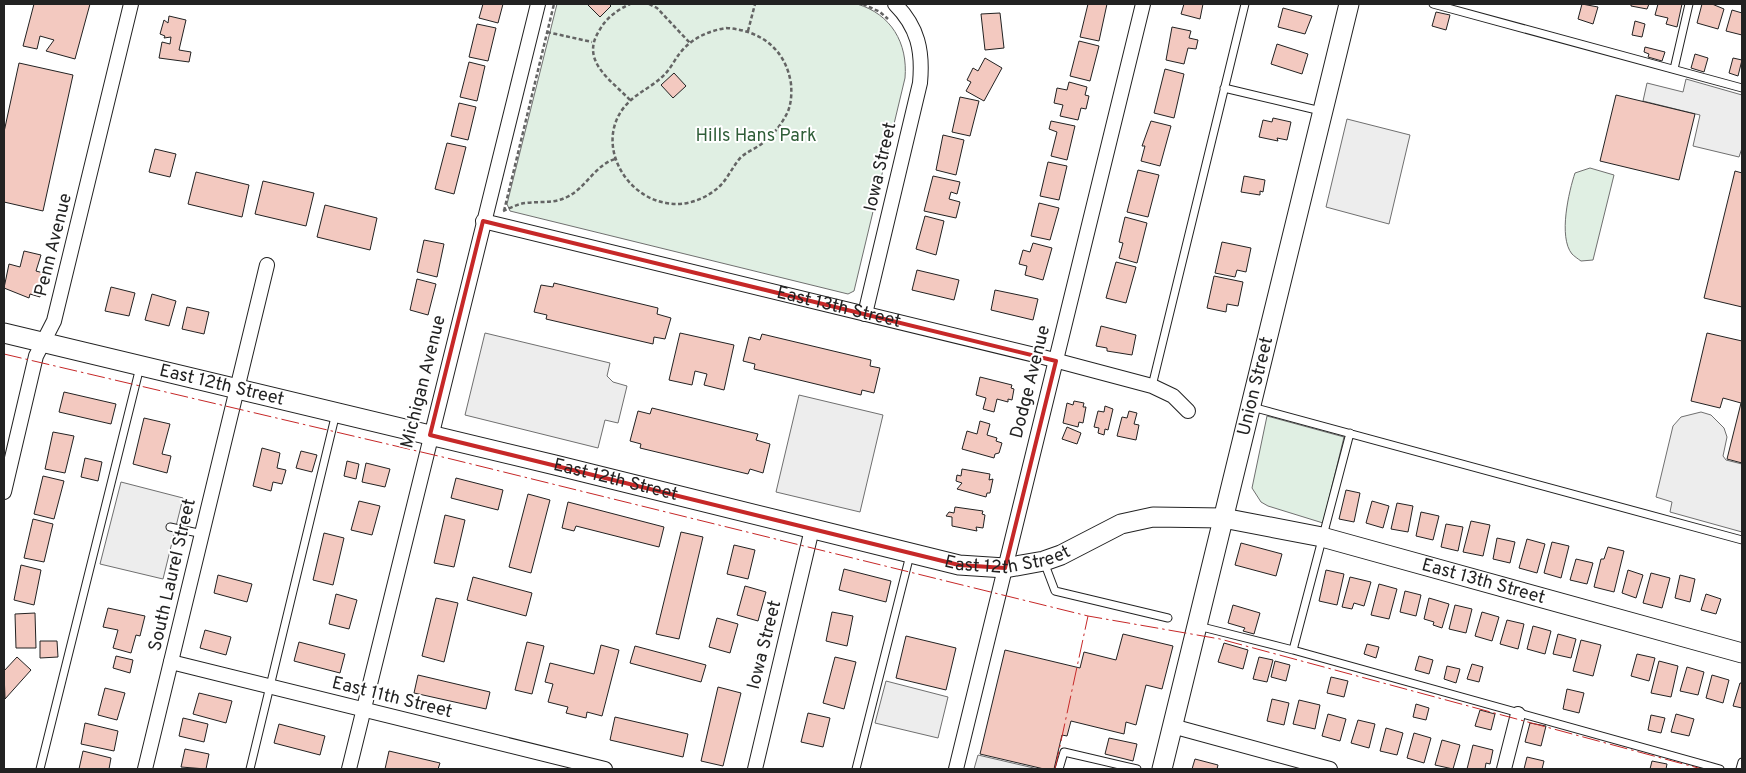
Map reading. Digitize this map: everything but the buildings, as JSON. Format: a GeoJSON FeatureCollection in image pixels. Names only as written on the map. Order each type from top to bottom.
{"type":"FeatureCollection","features":[{"type":"Feature","properties":{"kind":"street","name":"Penn Avenue"},"geometry":{"type":"LineString","coordinates":[[4,492],[36,356],[54,321],[131,4]]}},
{"type":"Feature","properties":{"kind":"street","name":"Michigan Avenue"},"geometry":{"type":"LineString","coordinates":[[350,769],[430,435],[538,4]]}},
{"type":"Feature","properties":{"kind":"street","name":"Iowa Street"},"geometry":{"type":"LineString","coordinates":[[865,314],[920,83],[922,60],[920,44],[914,29],[895,4]]}},
{"type":"Feature","properties":{"kind":"street","name":"Dodge Avenue"},"geometry":{"type":"LineString","coordinates":[[956,769],[1143,4]]}},
{"type":"Feature","properties":{"kind":"street","name":"Union Street"},"geometry":{"type":"LineString","coordinates":[[1162,769],[1349,4]]}},
{"type":"Feature","properties":{"kind":"street","name":"East 13th Street"},"geometry":{"type":"LineString","coordinates":[[483,221],[1152,386],[1173,396],[1188,411]]}},
{"type":"Feature","properties":{"kind":"street","name":"South Laurel Street"},"geometry":{"type":"LineString","coordinates":[[145,769],[203,534],[266,265]]}},
{"type":"Feature","properties":{"kind":"street","name":"East 12th Street"},"geometry":{"type":"LineString","coordinates":[[4,333],[959,565],[1005,568],[1044,561],[1061,555],[1105,531],[1153,517],[1222,518]]}},
{"type":"Feature","properties":{"kind":"street","name":"East 13th Street"},"geometry":{"type":"LineString","coordinates":[[1222,518],[1322,537],[1742,653]]}},
{"type":"Feature","properties":{"kind":"street","name":"Iowa Street"},"geometry":{"type":"LineString","coordinates":[[754,769],[812,529]]}},
{"type":"Feature","properties":{"kind":"street","name":"East 11th Street"},"geometry":{"type":"LineString","coordinates":[[171,662],[364,711],[553,763],[605,769]]}},
{"type":"Feature","properties":{"kind":"street"},"geometry":{"type":"LineString","coordinates":[[1504,769],[1518,714]]}},
{"type":"Feature","properties":{"kind":"street"},"geometry":{"type":"LineString","coordinates":[[1172,726],[1330,769]]}},
{"type":"Feature","properties":{"kind":"lane"},"geometry":{"type":"LineString","coordinates":[[1152,386],[1245,4]]}},
{"type":"Feature","properties":{"kind":"lane"},"geometry":{"type":"LineString","coordinates":[[1433,4],[1742,88]]}},
{"type":"Feature","properties":{"kind":"lane"},"geometry":{"type":"LineString","coordinates":[[1674,69],[1689,4]]}},
{"type":"Feature","properties":{"kind":"lane"},"geometry":{"type":"LineString","coordinates":[[1224,88],[1324,112]]}},
{"type":"Feature","properties":{"kind":"lane"},"geometry":{"type":"LineString","coordinates":[[40,769],[140,366]]}},
{"type":"Feature","properties":{"kind":"lane"},"geometry":{"type":"LineString","coordinates":[[1249,407],[1742,540]]}},
{"type":"Feature","properties":{"kind":"lane"},"geometry":{"type":"LineString","coordinates":[[250,769],[336,413]]}},
{"type":"Feature","properties":{"kind":"lane"},"geometry":{"type":"LineString","coordinates":[[1293,650],[1350,433]]}},
{"type":"Feature","properties":{"kind":"lane"},"geometry":{"type":"LineString","coordinates":[[170,527],[203,534]]}},
{"type":"Feature","properties":{"kind":"lane"},"geometry":{"type":"LineString","coordinates":[[856,769],[910,554]]}},
{"type":"Feature","properties":{"kind":"lane"},"geometry":{"type":"LineString","coordinates":[[1044,561],[1055,591],[1168,618]]}},
{"type":"Feature","properties":{"kind":"lane"},"geometry":{"type":"LineString","coordinates":[[1197,626],[1293,650],[1720,769]]}},
{"type":"Feature","properties":{"kind":"lane"},"geometry":{"type":"LineString","coordinates":[[1059,769],[1064,752],[1137,769]]}},
{"type":"Feature","properties":{"kind":"lane"},"geometry":{"type":"LineString","coordinates":[[1740,769],[1742,762]]}},
{"type":"Feature","properties":{"kind":"path"},"geometry":{"type":"LineString","coordinates":[[502,211],[554,4]]}},
{"type":"Feature","properties":{"kind":"path"},"geometry":{"type":"LineString","coordinates":[[630,4],[610,16],[592,42],[592,52],[597,65],[630,100]]}},
{"type":"Feature","properties":{"kind":"path"},"geometry":{"type":"LineString","coordinates":[[649,4],[657,8],[690,43]]}},
{"type":"Feature","properties":{"kind":"path"},"geometry":{"type":"LineString","coordinates":[[748,31],[754,4]]}},
{"type":"Feature","properties":{"kind":"path"},"geometry":{"type":"LineString","coordinates":[[863,4],[880,12],[893,25]]}},
{"type":"Feature","properties":{"kind":"path"},"geometry":{"type":"LineString","coordinates":[[726,28],[748,31],[768,42],[783,58],[790,76],[791,99],[787,114],[777,130],[759,146],[743,155],[722,184],[702,198],[692,202],[665,203],[638,191],[628,182],[615,159],[612,133],[618,117],[630,100],[665,74],[690,43],[714,30],[726,28]]}},
{"type":"Feature","properties":{"kind":"path"},"geometry":{"type":"LineString","coordinates":[[547,32],[592,42]]}},
{"type":"Feature","properties":{"kind":"path"},"geometry":{"type":"LineString","coordinates":[[502,211],[522,204],[554,202],[567,197],[581,188],[604,164],[615,159]]}},
{"type":"Feature","properties":{"kind":"path"},"geometry":{"type":"LineString","coordinates":[[502,211],[513,213]]}},
{"type":"Feature","properties":{"kind":"highlighted area"},"geometry":{"type":"Polygon","coordinates":[[[483,221],[1056,361],[1005,568],[959,565],[430,435],[483,221]]]}},
{"type":"Feature","properties":{"kind":"green space","name":"Hills Hans Park"},"geometry":{"type":"Polygon","coordinates":[[[557,4],[857,4],[879,15],[888,23],[895,32],[904,53],[905,78],[854,291],[848,294],[510,211],[507,204],[557,4]]]}},
{"type":"Feature","properties":{"kind":"green space"},"geometry":{"type":"Polygon","coordinates":[[[1590,168],[1614,175],[1593,260],[1581,261],[1572,254],[1568,246],[1565,226],[1566,214],[1575,173],[1590,168]]]}},
{"type":"Feature","properties":{"kind":"green space"},"geometry":{"type":"Polygon","coordinates":[[[1267,416],[1344,437],[1323,523],[1268,506],[1261,502],[1252,488],[1267,416]]]}},
{"type":"Feature","properties":{"kind":"shaded area"},"geometry":{"type":"Polygon","coordinates":[[[1686,79],[1742,95],[1742,148],[1739,157],[1693,146],[1700,115],[1643,101],[1647,83],[1683,92],[1686,79]]]}},
{"type":"Feature","properties":{"kind":"shaded area"},"geometry":{"type":"Polygon","coordinates":[[[1347,119],[1410,135],[1389,224],[1326,207],[1347,119]]]}},
{"type":"Feature","properties":{"kind":"shaded area"},"geometry":{"type":"Polygon","coordinates":[[[485,333],[610,363],[607,376],[613,382],[627,386],[618,423],[605,420],[598,448],[465,415],[485,333]]]}},
{"type":"Feature","properties":{"kind":"shaded area"},"geometry":{"type":"Polygon","coordinates":[[[799,395],[883,415],[860,512],[776,492],[799,395]]]}},
{"type":"Feature","properties":{"kind":"shaded area"},"geometry":{"type":"Polygon","coordinates":[[[1701,412],[1711,415],[1724,428],[1727,437],[1723,456],[1726,460],[1742,464],[1742,532],[1670,512],[1672,502],[1656,497],[1673,426],[1681,417],[1701,412]]]}},
{"type":"Feature","properties":{"kind":"shaded area"},"geometry":{"type":"Polygon","coordinates":[[[121,482],[183,498],[163,579],[100,564],[121,482]]]}},
{"type":"Feature","properties":{"kind":"shaded area"},"geometry":{"type":"Polygon","coordinates":[[[886,681],[948,697],[938,738],[875,723],[886,681]]]}},
{"type":"Feature","properties":{"kind":"shaded area"},"geometry":{"type":"Polygon","coordinates":[[[978,755],[1038,769],[974,769],[978,755]]]}},
{"type":"Feature","properties":{"kind":"power"},"geometry":{"type":"LineString","coordinates":[[4,354],[451,459],[1088,616],[1220,639],[1702,769]]}},
{"type":"Feature","properties":{"kind":"power"},"geometry":{"type":"LineString","coordinates":[[1055,769],[1088,616]]}}]}
